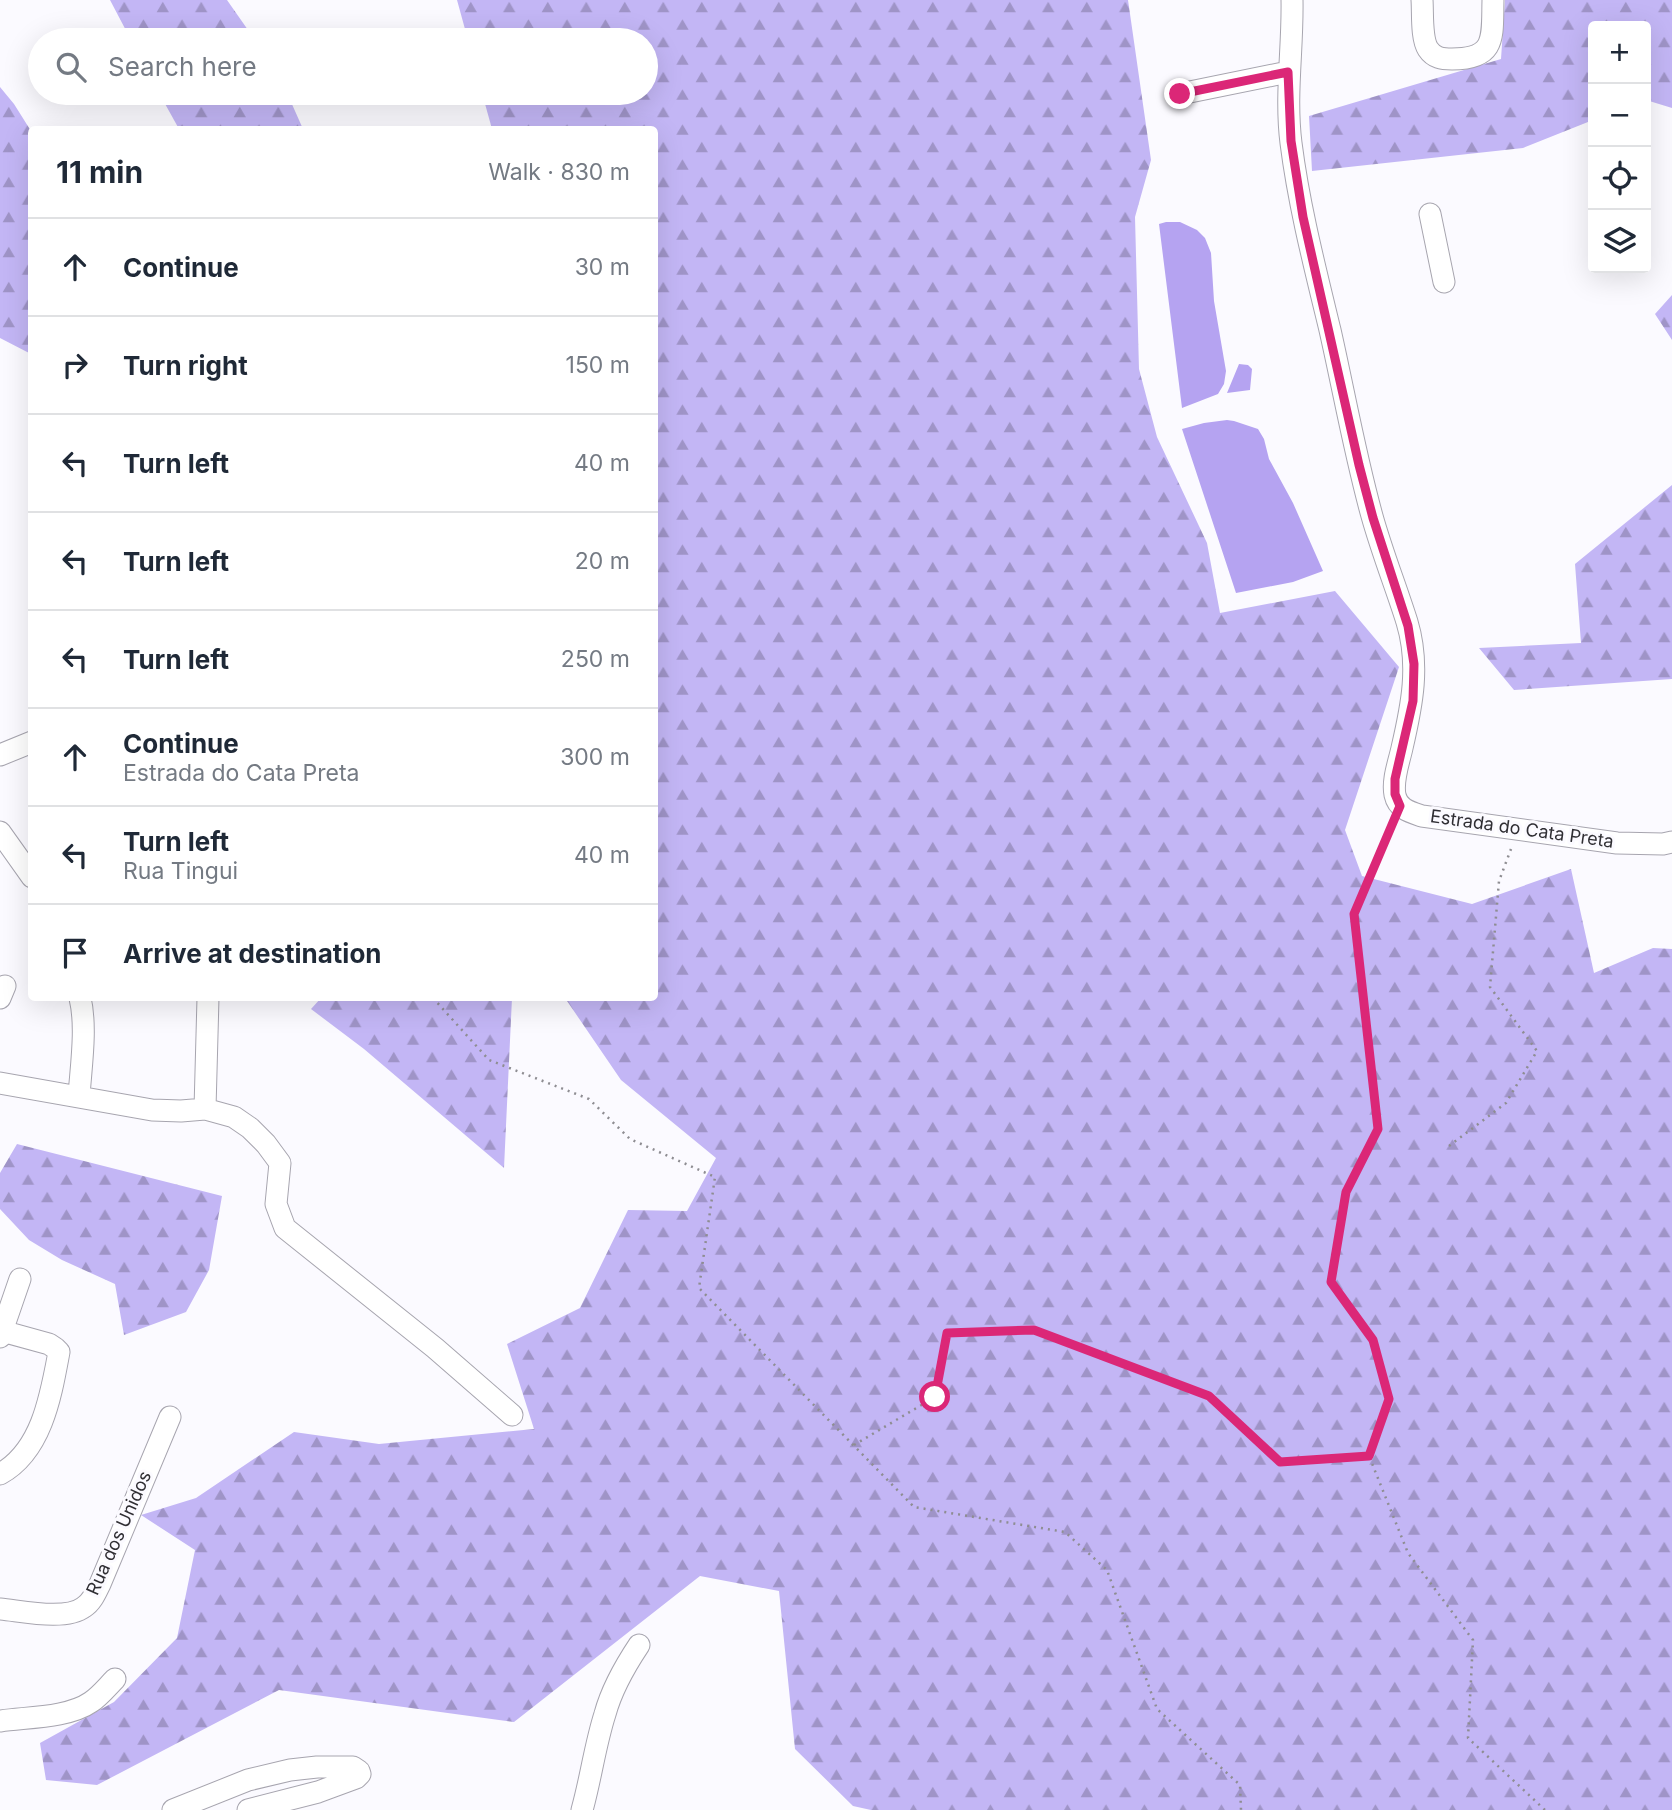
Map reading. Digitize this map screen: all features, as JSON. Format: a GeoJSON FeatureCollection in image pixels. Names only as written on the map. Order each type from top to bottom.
{"type":"FeatureCollection","features":[{"type":"Feature","properties":{"kind":"street"},"geometry":{"type":"LineString","coordinates":[[1292,0],[1293,26],[1288,72],[1291,141],[1303,217],[1359,465],[1408,626],[1414,664],[1413,701],[1395,779],[1395,794],[1400,806]]}},
{"type":"Feature","properties":{"kind":"street"},"geometry":{"type":"LineString","coordinates":[[1422,0],[1424,42],[1429,51],[1442,59],[1468,59],[1485,51],[1493,30],[1493,0]]}},
{"type":"Feature","properties":{"kind":"street"},"geometry":{"type":"LineString","coordinates":[[1180,94],[1288,72]]}},
{"type":"Feature","properties":{"kind":"street"},"geometry":{"type":"LineString","coordinates":[[1430,214],[1444,282]]}},
{"type":"Feature","properties":{"kind":"street"},"geometry":{"type":"LineString","coordinates":[[0,755],[28,744]]}},
{"type":"Feature","properties":{"kind":"street","name":"Estrada do Cata Preta"},"geometry":{"type":"LineString","coordinates":[[1400,806],[1422,816],[1617,843],[1672,842]]}},
{"type":"Feature","properties":{"kind":"street"},"geometry":{"type":"LineString","coordinates":[[0,832],[28,871]]}},
{"type":"Feature","properties":{"kind":"street"},"geometry":{"type":"LineString","coordinates":[[79,1096],[81,1001]]}},
{"type":"Feature","properties":{"kind":"street"},"geometry":{"type":"LineString","coordinates":[[205,1109],[208,1001]]}},
{"type":"Feature","properties":{"kind":"street"},"geometry":{"type":"LineString","coordinates":[[0,1083],[152,1110],[205,1109],[234,1117],[250,1128],[280,1163],[275,1203],[285,1228],[435,1348],[512,1415]]}},
{"type":"Feature","properties":{"kind":"street"},"geometry":{"type":"LineString","coordinates":[[0,1474],[14,1465],[36,1433],[50,1401],[59,1352],[49,1344],[1,1334],[20,1279]]}},
{"type":"Feature","properties":{"kind":"street","name":"Rua dos Unidos"},"geometry":{"type":"LineString","coordinates":[[0,1609],[60,1614],[75,1613],[86,1606],[100,1584],[170,1417]]}},
{"type":"Feature","properties":{"kind":"street"},"geometry":{"type":"LineString","coordinates":[[582,1810],[604,1715],[620,1676],[639,1645]]}},
{"type":"Feature","properties":{"kind":"street"},"geometry":{"type":"LineString","coordinates":[[0,1721],[79,1709],[93,1701],[114,1679]]}},
{"type":"Feature","properties":{"kind":"street"},"geometry":{"type":"LineString","coordinates":[[173,1810],[197,1805],[248,1780],[290,1770],[353,1767],[359,1771],[356,1779],[248,1810]]}},
{"type":"Feature","properties":{"kind":"path"},"geometry":{"type":"LineString","coordinates":[[1400,806],[1354,914],[1378,1129],[1346,1192],[1331,1282],[1373,1340],[1389,1399],[1369,1456],[1408,1553],[1473,1640],[1468,1738],[1545,1810]]}},
{"type":"Feature","properties":{"kind":"path"},"geometry":{"type":"LineString","coordinates":[[1449,1146],[1506,1103],[1537,1051],[1490,988],[1499,881],[1518,829]]}},
{"type":"Feature","properties":{"kind":"path"},"geometry":{"type":"LineString","coordinates":[[436,1001],[489,1060],[589,1099],[630,1139],[715,1177],[699,1288],[914,1507],[1065,1532],[1107,1570],[1157,1709],[1240,1785],[1241,1810]]}},
{"type":"Feature","properties":{"kind":"path"},"geometry":{"type":"LineString","coordinates":[[853,1445],[935,1397],[947,1333],[1034,1330],[1209,1396],[1280,1462],[1369,1456]]}},
{"type":"Feature","properties":{"kind":"green space"},"geometry":{"type":"Polygon","coordinates":[[[110,0],[227,0],[247,28],[125,28],[110,0]]]}},
{"type":"Feature","properties":{"kind":"green space"},"geometry":{"type":"Polygon","coordinates":[[[457,0],[1128,0],[1151,160],[1135,217],[1139,369],[1157,437],[1207,543],[1220,613],[1335,591],[1399,667],[1345,830],[1362,876],[1472,904],[1571,869],[1594,973],[1653,948],[1672,949],[1672,1810],[871,1810],[853,1806],[795,1749],[779,1591],[700,1576],[514,1722],[279,1690],[97,1785],[46,1780],[40,1743],[114,1702],[177,1638],[195,1550],[141,1515],[196,1498],[294,1432],[379,1444],[534,1429],[507,1344],[580,1308],[628,1210],[687,1211],[716,1158],[621,1080],[567,1001],[658,1001],[658,126],[491,126],[485,105],[658,105],[658,28],[465,28],[457,0]]]}},
{"type":"Feature","properties":{"kind":"green space"},"geometry":{"type":"Polygon","coordinates":[[[1505,0],[1672,0],[1672,108],[1651,102],[1651,21],[1588,21],[1588,122],[1523,148],[1312,171],[1309,116],[1501,59],[1505,0]]]}},
{"type":"Feature","properties":{"kind":"green space"},"geometry":{"type":"Polygon","coordinates":[[[0,87],[28,126],[28,352],[0,338],[0,87]]]}},
{"type":"Feature","properties":{"kind":"green space"},"geometry":{"type":"Polygon","coordinates":[[[166,105],[292,105],[302,126],[177,126],[166,105]]]}},
{"type":"Feature","properties":{"kind":"green space"},"geometry":{"type":"Polygon","coordinates":[[[1672,295],[1672,340],[1655,314],[1672,295]]]}},
{"type":"Feature","properties":{"kind":"green space"},"geometry":{"type":"Polygon","coordinates":[[[1672,485],[1672,679],[1514,690],[1479,648],[1581,643],[1575,564],[1672,485]]]}},
{"type":"Feature","properties":{"kind":"green space"},"geometry":{"type":"Polygon","coordinates":[[[318,1001],[512,1001],[504,1168],[364,1049],[311,1009],[318,1001]]]}},
{"type":"Feature","properties":{"kind":"green space"},"geometry":{"type":"Polygon","coordinates":[[[17,1144],[222,1196],[209,1270],[186,1312],[124,1335],[115,1284],[62,1260],[29,1240],[0,1209],[0,1173],[17,1144]]]}},
{"type":"Feature","properties":{"kind":"shaded area"},"geometry":{"type":"Polygon","coordinates":[[[1180,222],[1197,230],[1205,238],[1211,253],[1214,301],[1226,371],[1224,384],[1218,394],[1182,408],[1159,224],[1180,222]]]}},
{"type":"Feature","properties":{"kind":"shaded area"},"geometry":{"type":"Polygon","coordinates":[[[1239,364],[1248,365],[1252,369],[1250,390],[1227,393],[1239,364]]]}},
{"type":"Feature","properties":{"kind":"shaded area"},"geometry":{"type":"Polygon","coordinates":[[[1227,420],[1258,429],[1264,439],[1269,459],[1293,503],[1323,571],[1293,582],[1236,593],[1182,429],[1227,420]]]}},
{"type":"Feature","properties":{"kind":"route"},"geometry":{"type":"LineString","coordinates":[[935,1397],[947,1333],[1034,1330],[1209,1396],[1280,1462],[1369,1456],[1389,1399],[1373,1340],[1331,1282],[1346,1192],[1378,1129],[1354,914],[1400,806],[1395,794],[1395,779],[1413,701],[1414,664],[1408,626],[1359,465],[1303,217],[1291,141],[1288,72],[1180,94]]}}]}
